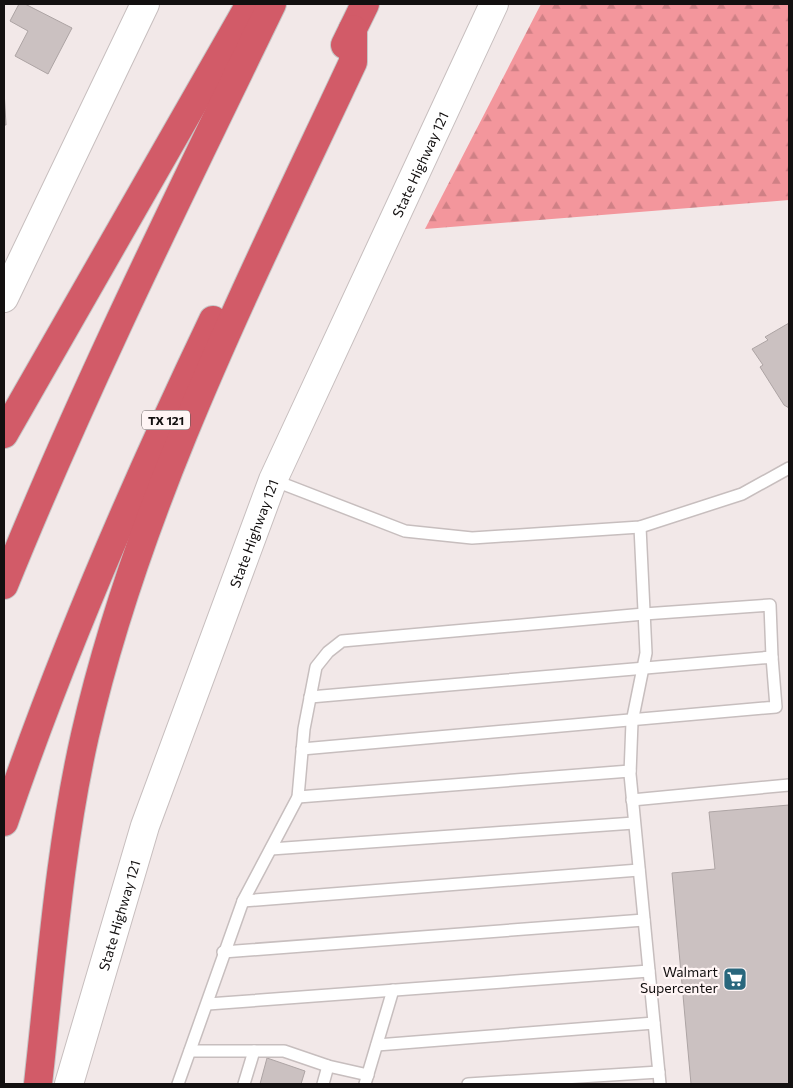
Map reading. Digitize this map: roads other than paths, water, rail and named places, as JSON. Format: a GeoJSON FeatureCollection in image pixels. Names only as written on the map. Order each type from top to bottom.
{"type":"FeatureCollection","features":[{"type":"Feature","properties":{"kind":"highway"},"geometry":{"type":"LineString","coordinates":[[4,434],[250,4]]}},
{"type":"Feature","properties":{"kind":"highway"},"geometry":{"type":"LineString","coordinates":[[4,585],[53,464],[143,270],[272,4]]}},
{"type":"Feature","properties":{"kind":"highway","name":"TX 121"},"geometry":{"type":"LineString","coordinates":[[4,822],[84,608],[169,412],[365,4]]}},
{"type":"Feature","properties":{"kind":"highway"},"geometry":{"type":"LineString","coordinates":[[38,1084],[64,852],[85,735],[116,621],[150,518],[226,335],[353,62],[353,29]]}},
{"type":"Feature","properties":{"kind":"main road"},"geometry":{"type":"LineString","coordinates":[[4,298],[146,4]]}},
{"type":"Feature","properties":{"kind":"main road","name":"State Highway 121"},"geometry":{"type":"LineString","coordinates":[[69,1084],[145,826],[273,480],[494,4]]}},
{"type":"Feature","properties":{"kind":"lane"},"geometry":{"type":"LineString","coordinates":[[273,480],[405,531],[472,538],[640,527],[742,494],[789,468]]}},
{"type":"Feature","properties":{"kind":"lane"},"geometry":{"type":"LineString","coordinates":[[640,527],[646,653],[632,722],[630,771],[660,1084]]}},
{"type":"Feature","properties":{"kind":"lane"},"geometry":{"type":"LineString","coordinates":[[178,1084],[208,1004],[223,952],[243,901],[298,797],[302,749],[316,667],[328,652],[342,641],[644,614],[770,605],[776,708],[632,722],[302,749]]}},
{"type":"Feature","properties":{"kind":"lane"},"geometry":{"type":"LineString","coordinates":[[310,697],[772,657]]}},
{"type":"Feature","properties":{"kind":"lane"},"geometry":{"type":"LineString","coordinates":[[298,797],[630,771]]}},
{"type":"Feature","properties":{"kind":"lane"},"geometry":{"type":"LineString","coordinates":[[632,800],[789,785]]}},
{"type":"Feature","properties":{"kind":"lane"},"geometry":{"type":"LineString","coordinates":[[270,849],[634,822]]}},
{"type":"Feature","properties":{"kind":"lane"},"geometry":{"type":"LineString","coordinates":[[243,901],[639,870]]}},
{"type":"Feature","properties":{"kind":"lane"},"geometry":{"type":"LineString","coordinates":[[223,952],[644,920]]}},
{"type":"Feature","properties":{"kind":"lane"},"geometry":{"type":"LineString","coordinates":[[208,1004],[649,971]]}},
{"type":"Feature","properties":{"kind":"lane"},"geometry":{"type":"LineString","coordinates":[[190,1051],[284,1051],[367,1080],[393,990]]}},
{"type":"Feature","properties":{"kind":"lane"},"geometry":{"type":"LineString","coordinates":[[377,1045],[654,1023]]}},
{"type":"Feature","properties":{"kind":"lane"},"geometry":{"type":"LineString","coordinates":[[244,1084],[254,1052]]}},
{"type":"Feature","properties":{"kind":"lane"},"geometry":{"type":"LineString","coordinates":[[323,1084],[328,1066]]}},
{"type":"Feature","properties":{"kind":"lane"},"geometry":{"type":"LineString","coordinates":[[468,1084],[659,1072]]}},
{"type":"Feature","properties":{"kind":"place","name":"Walmart Supercenter"},"geometry":{"type":"Point","coordinates":[735,979]}}]}
